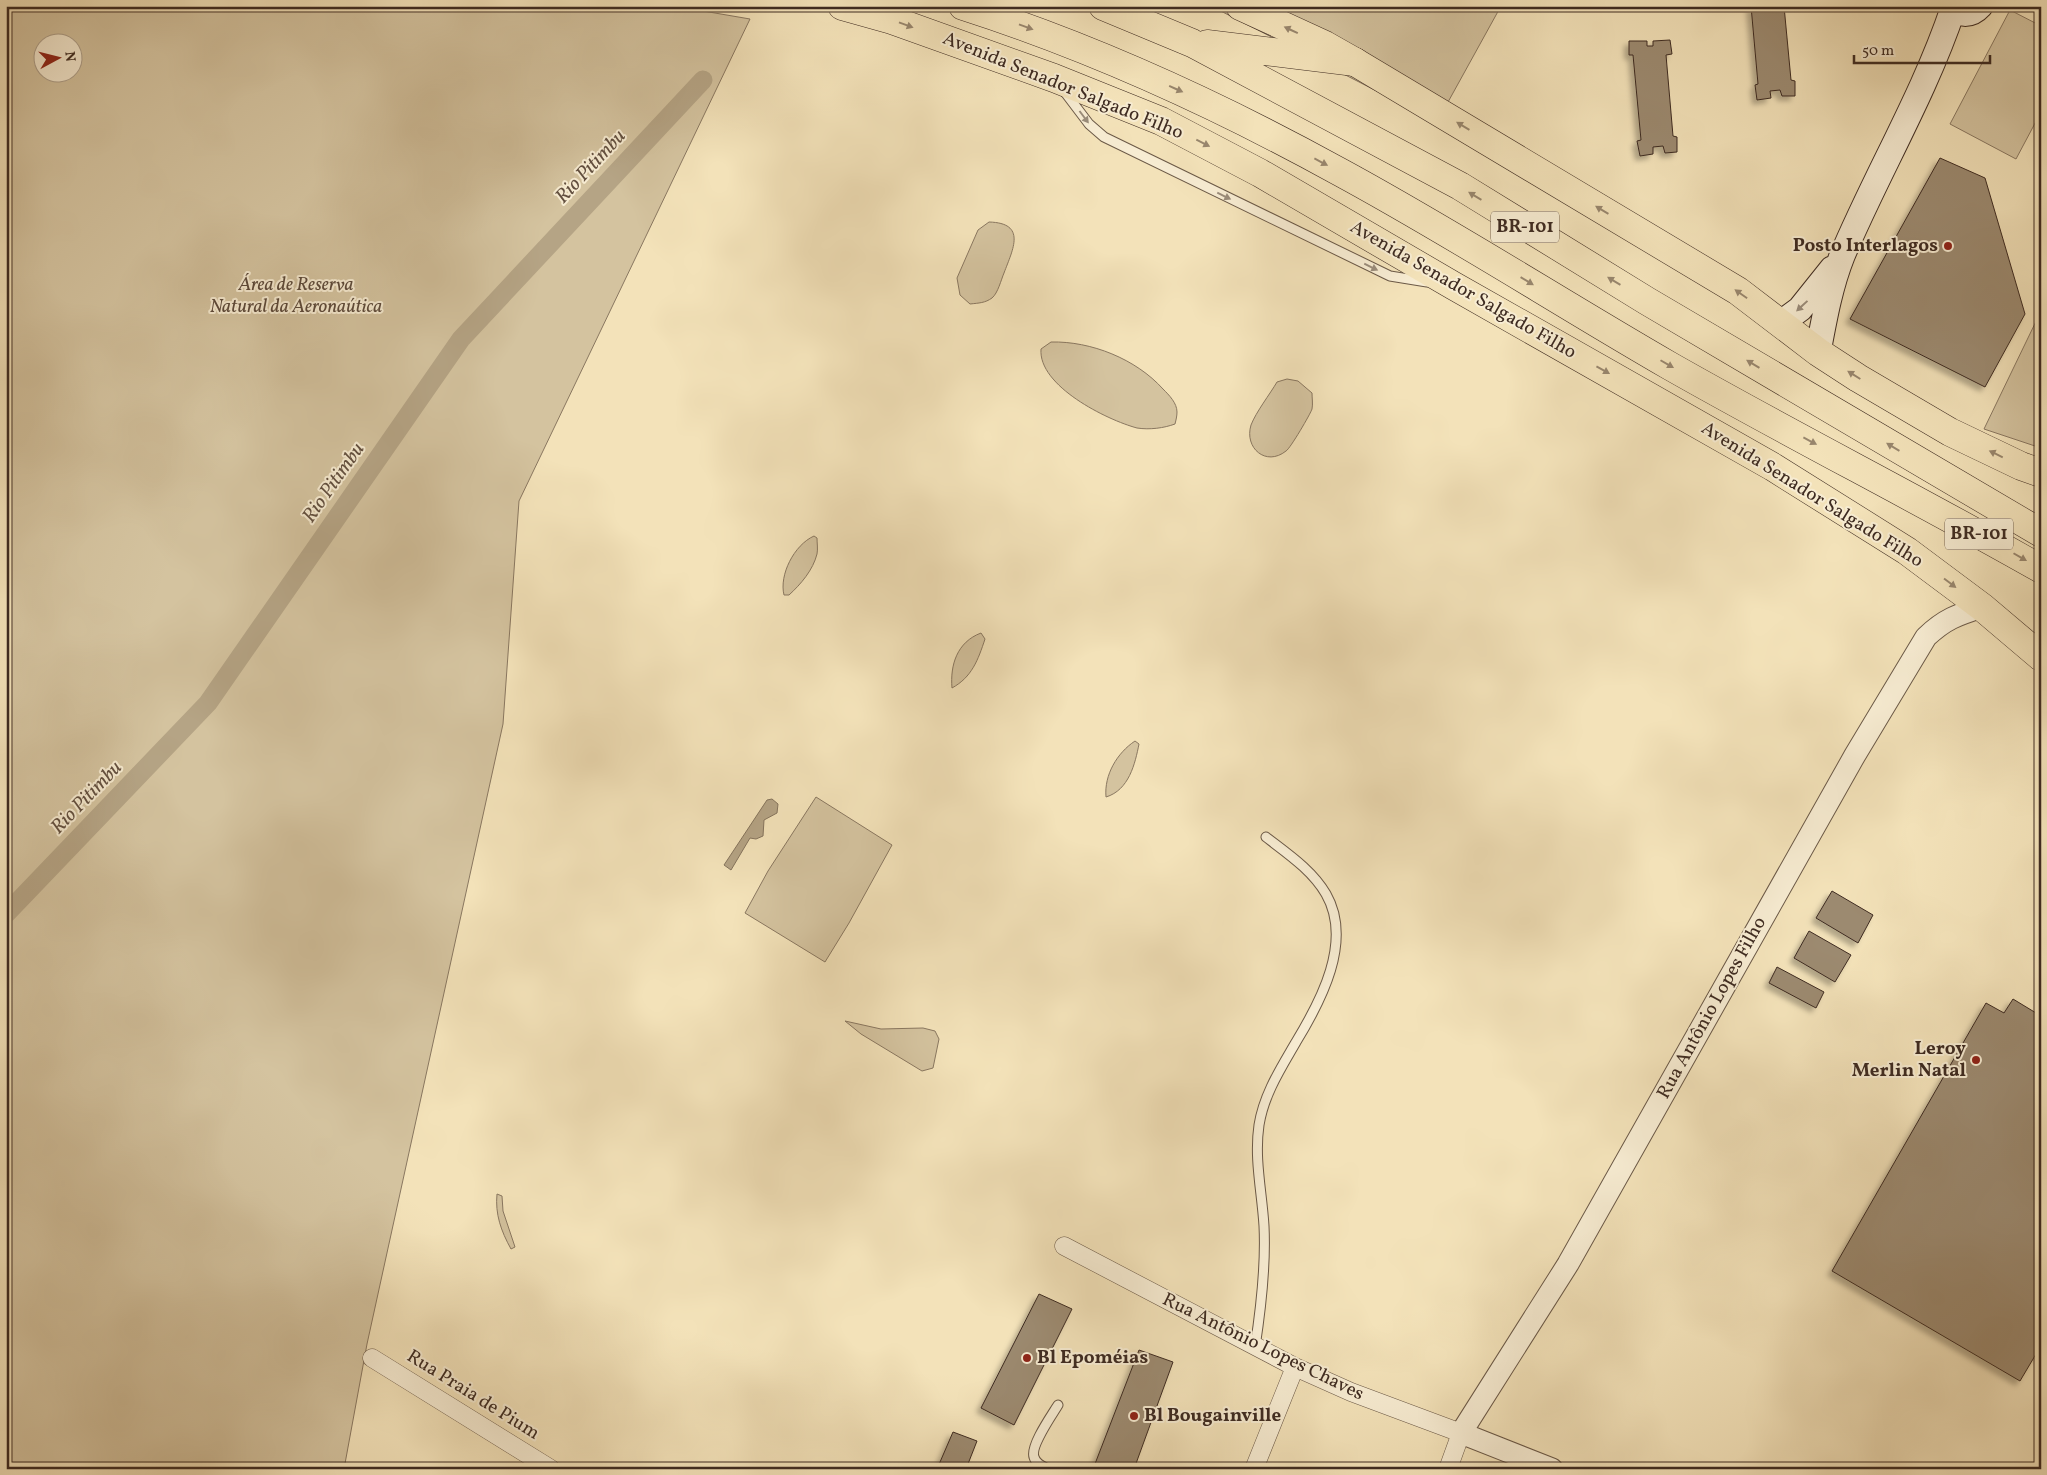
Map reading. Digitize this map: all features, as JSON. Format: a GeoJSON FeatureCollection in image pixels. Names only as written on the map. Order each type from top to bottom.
{"type":"FeatureCollection","features":[{"type":"Feature","properties":{"kind":"main road","name":"Avenida Senador Salgado Filho"},"geometry":{"type":"LineString","coordinates":[[842,6],[892,20],[1054,78],[1161,121],[1252,168],[1454,286],[1773,467],[1907,551],[1982,607],[2041,657]]}},
{"type":"Feature","properties":{"kind":"main road","name":"Avenida Senador Salgado Filho"},"geometry":{"type":"LineString","coordinates":[[963,6],[1026,26],[1114,61],[1272,135],[1350,177],[1672,367],[2041,569]]}},
{"type":"Feature","properties":{"kind":"main road","name":"BR-101"},"geometry":{"type":"LineString","coordinates":[[1103,6],[1192,42],[1460,186],[1656,306],[2041,533]]}},
{"type":"Feature","properties":{"kind":"main road"},"geometry":{"type":"LineString","coordinates":[[1240,6],[1355,62],[1738,291],[1818,352],[1950,432],[2021,466],[2041,473]]}},
{"type":"Feature","properties":{"kind":"main road"},"geometry":{"type":"LineString","coordinates":[[1818,352],[1825,313],[1842,258],[1939,51],[1963,9]]}},
{"type":"Feature","properties":{"kind":"main road"},"geometry":{"type":"LineString","coordinates":[[1192,42],[1355,62]]}},
{"type":"Feature","properties":{"kind":"main road"},"geometry":{"type":"LineString","coordinates":[[1780,322],[1800,308],[1810,298],[1842,258]]}},
{"type":"Feature","properties":{"kind":"street","name":"Rua Antônio Lopes Filho"},"geometry":{"type":"LineString","coordinates":[[1461,1433],[1568,1264],[1855,755],[1926,637],[1940,623],[1982,607]]}},
{"type":"Feature","properties":{"kind":"street","name":"Rua Antônio Lopes Chaves"},"geometry":{"type":"LineString","coordinates":[[1064,1246],[1295,1367],[1351,1392],[1552,1469]]}},
{"type":"Feature","properties":{"kind":"street","name":"Rua Praia de Pium"},"geometry":{"type":"LineString","coordinates":[[372,1358],[552,1469]]}},
{"type":"Feature","properties":{"kind":"street"},"geometry":{"type":"LineString","coordinates":[[1254,1469],[1295,1367]]}},
{"type":"Feature","properties":{"kind":"street"},"geometry":{"type":"LineString","coordinates":[[1448,1469],[1461,1433]]}},
{"type":"Feature","properties":{"kind":"lane"},"geometry":{"type":"LineString","coordinates":[[1054,78],[1089,124],[1104,137],[1390,276],[1454,286]]}},
{"type":"Feature","properties":{"kind":"lane"},"geometry":{"type":"LineString","coordinates":[[1254,1347],[1264,1256],[1264,1226],[1256,1144],[1260,1122],[1275,1078],[1311,1017],[1334,956],[1337,935],[1335,917],[1326,895],[1317,881],[1304,866],[1266,838]]}},
{"type":"Feature","properties":{"kind":"lane"},"geometry":{"type":"LineString","coordinates":[[1048,1469],[1039,1465],[1033,1456],[1034,1447],[1058,1404]]}},
{"type":"Feature","properties":{"kind":"green space","name":"Área de Reserva Natural da Aeronaútica"},"geometry":{"type":"Polygon","coordinates":[[[6,6],[674,6],[750,19],[519,501],[503,724],[367,1344],[344,1469],[6,1469],[6,6]]]}},
{"type":"Feature","properties":{"kind":"green space"},"geometry":{"type":"Polygon","coordinates":[[[1211,6],[1501,6],[1437,122],[1211,6]]]}},
{"type":"Feature","properties":{"kind":"green space"},"geometry":{"type":"Polygon","coordinates":[[[2010,10],[2041,26],[2041,112],[2016,159],[1950,124],[2010,10]]]}},
{"type":"Feature","properties":{"kind":"green space"},"geometry":{"type":"Polygon","coordinates":[[[989,222],[1001,223],[1009,227],[1013,232],[1013,247],[994,296],[984,302],[970,304],[960,295],[957,278],[978,230],[989,222]]]}},
{"type":"Feature","properties":{"kind":"green space"},"geometry":{"type":"Polygon","coordinates":[[[2041,311],[2041,448],[1984,429],[2041,311]]]}},
{"type":"Feature","properties":{"kind":"green space"},"geometry":{"type":"Polygon","coordinates":[[[1051,342],[1082,345],[1097,349],[1112,354],[1140,369],[1165,391],[1176,405],[1177,415],[1175,424],[1157,428],[1137,428],[1109,417],[1077,399],[1062,388],[1043,363],[1041,349],[1051,342]]]}},
{"type":"Feature","properties":{"kind":"green space"},"geometry":{"type":"Polygon","coordinates":[[[1287,379],[1298,381],[1312,393],[1312,409],[1296,438],[1286,451],[1271,457],[1264,456],[1258,453],[1251,441],[1251,425],[1277,382],[1287,379]]]}},
{"type":"Feature","properties":{"kind":"green space"},"geometry":{"type":"Polygon","coordinates":[[[814,536],[817,538],[817,554],[813,566],[789,595],[784,595],[783,587],[786,570],[794,553],[814,536]]]}},
{"type":"Feature","properties":{"kind":"green space"},"geometry":{"type":"Polygon","coordinates":[[[981,633],[985,639],[980,654],[965,679],[952,688],[952,671],[957,655],[966,642],[981,633]]]}},
{"type":"Feature","properties":{"kind":"green space"},"geometry":{"type":"Polygon","coordinates":[[[1135,741],[1139,744],[1130,775],[1120,789],[1106,797],[1107,781],[1113,765],[1117,758],[1135,741]]]}},
{"type":"Feature","properties":{"kind":"green space"},"geometry":{"type":"Polygon","coordinates":[[[816,797],[892,845],[825,962],[745,913],[768,871],[816,797]]]}},
{"type":"Feature","properties":{"kind":"green space"},"geometry":{"type":"Polygon","coordinates":[[[845,1021],[881,1029],[923,1028],[935,1031],[939,1039],[933,1068],[922,1071],[861,1034],[845,1021]]]}},
{"type":"Feature","properties":{"kind":"green space"},"geometry":{"type":"Polygon","coordinates":[[[497,1194],[502,1196],[503,1211],[515,1247],[511,1249],[499,1222],[497,1194]]]}},
{"type":"Feature","properties":{"kind":"shaded area"},"geometry":{"type":"Polygon","coordinates":[[[772,799],[778,804],[777,813],[764,820],[763,836],[756,839],[750,838],[731,870],[724,865],[767,800],[772,799]]]}},
{"type":"Feature","properties":{"kind":"building"},"geometry":{"type":"Polygon","coordinates":[[[1751,6],[1784,6],[1791,80],[1795,81],[1795,96],[1782,96],[1780,90],[1770,91],[1771,98],[1757,100],[1755,85],[1758,84],[1751,6]]]}},
{"type":"Feature","properties":{"kind":"building"},"geometry":{"type":"Polygon","coordinates":[[[1670,40],[1672,54],[1666,55],[1673,136],[1677,137],[1677,152],[1665,153],[1663,146],[1653,147],[1653,154],[1640,156],[1637,141],[1641,140],[1633,55],[1629,55],[1629,41],[1647,41],[1647,46],[1653,46],[1653,41],[1670,40]]]}},
{"type":"Feature","properties":{"kind":"building","name":"Posto Interlagos"},"geometry":{"type":"Polygon","coordinates":[[[1940,158],[1985,178],[2025,314],[1985,387],[1850,319],[1940,158]]]}},
{"type":"Feature","properties":{"kind":"building"},"geometry":{"type":"Polygon","coordinates":[[[1832,891],[1873,915],[1858,943],[1816,918],[1832,891]]]}},
{"type":"Feature","properties":{"kind":"building"},"geometry":{"type":"Polygon","coordinates":[[[1809,931],[1851,955],[1835,982],[1794,958],[1809,931]]]}},
{"type":"Feature","properties":{"kind":"building"},"geometry":{"type":"Polygon","coordinates":[[[1777,967],[1824,992],[1816,1008],[1769,983],[1777,967]]]}},
{"type":"Feature","properties":{"kind":"building"},"geometry":{"type":"Polygon","coordinates":[[[2013,999],[2041,1016],[2041,1356],[2036,1354],[2020,1381],[1832,1271],[1986,1003],[2004,1013],[2013,999]]]}},
{"type":"Feature","properties":{"kind":"building","name":"Bl Epoméias"},"geometry":{"type":"Polygon","coordinates":[[[1039,1294],[1072,1309],[1014,1425],[981,1408],[1039,1294]]]}},
{"type":"Feature","properties":{"kind":"building","name":"Bl Bougainville"},"geometry":{"type":"Polygon","coordinates":[[[1139,1350],[1173,1362],[1134,1469],[1093,1469],[1139,1350]]]}},
{"type":"Feature","properties":{"kind":"building"},"geometry":{"type":"Polygon","coordinates":[[[953,1432],[977,1441],[966,1469],[937,1469],[953,1432]]]}},
{"type":"Feature","properties":{"kind":"waterway","name":"Rio Pitimbu"},"geometry":{"type":"LineString","coordinates":[[6,914],[208,703],[461,339],[703,80]]}},
{"type":"Feature","properties":{"kind":"place","name":"Posto Interlagos"},"geometry":{"type":"Point","coordinates":[1948,246]}},
{"type":"Feature","properties":{"kind":"place","name":"Leroy Merlin Natal"},"geometry":{"type":"Point","coordinates":[1976,1060]}},
{"type":"Feature","properties":{"kind":"place","name":"Bl Epoméias"},"geometry":{"type":"Point","coordinates":[1027,1358]}},
{"type":"Feature","properties":{"kind":"place","name":"Bl Bougainville"},"geometry":{"type":"Point","coordinates":[1134,1416]}}]}
